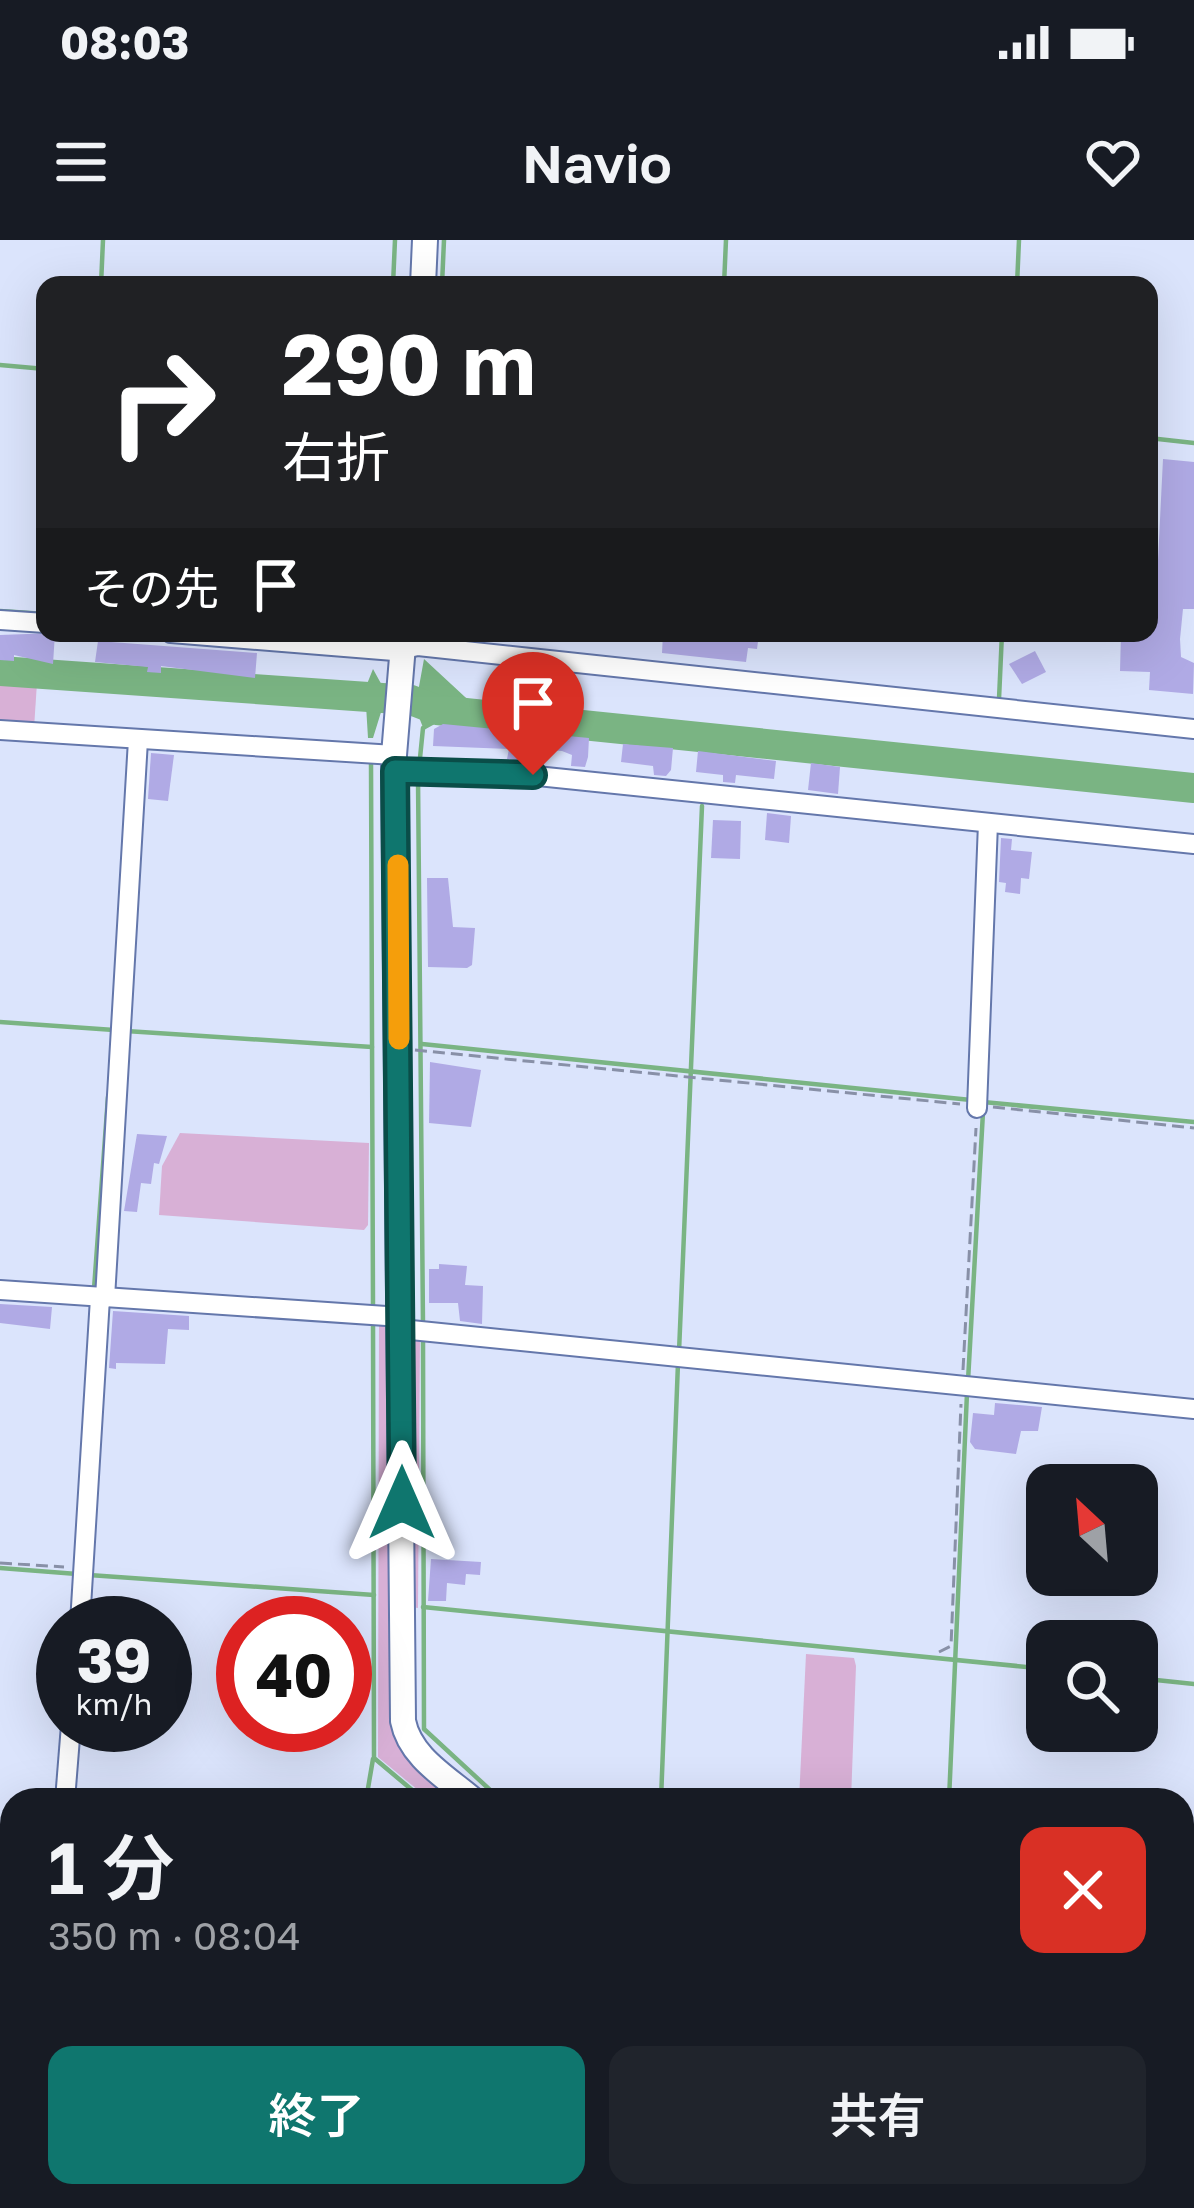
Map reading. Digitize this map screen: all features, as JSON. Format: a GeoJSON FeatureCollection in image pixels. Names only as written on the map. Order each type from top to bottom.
{"type":"FeatureCollection","features":[{"type":"Feature","properties":{"kind":"street"},"geometry":{"type":"LineString","coordinates":[[423,276],[425,240]]}},
{"type":"Feature","properties":{"kind":"street"},"geometry":{"type":"LineString","coordinates":[[0,620],[36,622]]}},
{"type":"Feature","properties":{"kind":"street"},"geometry":{"type":"LineString","coordinates":[[335,642],[418,646],[1194,729]]}},
{"type":"Feature","properties":{"kind":"street"},"geometry":{"type":"LineString","coordinates":[[390,645],[398,699],[403,1721],[406,1740],[458,1788]]}},
{"type":"Feature","properties":{"kind":"street"},"geometry":{"type":"LineString","coordinates":[[0,730],[498,772],[1194,844]]}},
{"type":"Feature","properties":{"kind":"street"},"geometry":{"type":"LineString","coordinates":[[82,1596],[138,740]]}},
{"type":"Feature","properties":{"kind":"street"},"geometry":{"type":"LineString","coordinates":[[977,1104],[988,823]]}},
{"type":"Feature","properties":{"kind":"street"},"geometry":{"type":"LineString","coordinates":[[0,1290],[962,1380],[1194,1409]]}},
{"type":"Feature","properties":{"kind":"street"},"geometry":{"type":"LineString","coordinates":[[66,1788],[69,1752]]}},
{"type":"Feature","properties":{"kind":"path"},"geometry":{"type":"LineString","coordinates":[[418,1050],[1194,1128]]}},
{"type":"Feature","properties":{"kind":"path"},"geometry":{"type":"LineString","coordinates":[[939,1652],[951,1646],[977,1104]]}},
{"type":"Feature","properties":{"kind":"path"},"geometry":{"type":"LineString","coordinates":[[0,1563],[84,1569]]}},
{"type":"Feature","properties":{"kind":"shaded area"},"geometry":{"type":"Polygon","coordinates":[[[424,659],[478,709],[477,721],[442,720],[424,730],[415,707],[382,709],[373,738],[368,738],[365,689],[373,669],[384,689],[418,692],[424,659]]]}},
{"type":"Feature","properties":{"kind":"shaded area"},"geometry":{"type":"Polygon","coordinates":[[[0,680],[37,683],[34,728],[0,725],[0,680]]]}},
{"type":"Feature","properties":{"kind":"shaded area"},"geometry":{"type":"Polygon","coordinates":[[[180,1133],[369,1143],[368,1225],[364,1230],[159,1215],[162,1166],[180,1133]]]}},
{"type":"Feature","properties":{"kind":"shaded area"},"geometry":{"type":"Polygon","coordinates":[[[379,1324],[391,1324],[396,1734],[404,1753],[446,1788],[415,1788],[378,1757],[379,1324]]]}},
{"type":"Feature","properties":{"kind":"shaded area"},"geometry":{"type":"Polygon","coordinates":[[[420,1338],[418,1608],[410,1607],[411,1339],[420,1338]]]}},
{"type":"Feature","properties":{"kind":"shaded area"},"geometry":{"type":"Polygon","coordinates":[[[806,1654],[854,1658],[851,1788],[800,1788],[806,1654]]]}},
{"type":"Feature","properties":{"kind":"building"},"geometry":{"type":"Polygon","coordinates":[[[1163,459],[1194,462],[1194,609],[1183,609],[1180,639],[1181,657],[1194,663],[1193,694],[1149,690],[1150,672],[1120,671],[1121,642],[1158,642],[1163,459]]]}},
{"type":"Feature","properties":{"kind":"building"},"geometry":{"type":"Polygon","coordinates":[[[36,634],[36,642],[54,642],[53,664],[14,655],[14,661],[0,660],[0,635],[36,634]]]}},
{"type":"Feature","properties":{"kind":"building"},"geometry":{"type":"Polygon","coordinates":[[[98,642],[257,653],[255,678],[161,666],[161,673],[147,672],[148,667],[95,662],[98,642]]]}},
{"type":"Feature","properties":{"kind":"building"},"geometry":{"type":"Polygon","coordinates":[[[663,642],[758,642],[757,649],[748,648],[746,662],[662,653],[663,642]]]}},
{"type":"Feature","properties":{"kind":"building"},"geometry":{"type":"Polygon","coordinates":[[[1035,651],[1046,672],[1022,684],[1009,664],[1035,651]]]}},
{"type":"Feature","properties":{"kind":"building"},"geometry":{"type":"Polygon","coordinates":[[[443,724],[589,738],[588,757],[585,767],[571,766],[572,755],[562,751],[522,748],[521,761],[507,759],[509,749],[433,746],[434,729],[443,724]]]}},
{"type":"Feature","properties":{"kind":"building"},"geometry":{"type":"Polygon","coordinates":[[[623,744],[673,748],[671,770],[666,776],[654,775],[653,766],[621,762],[623,744]]]}},
{"type":"Feature","properties":{"kind":"building"},"geometry":{"type":"Polygon","coordinates":[[[698,751],[776,761],[774,779],[736,775],[735,783],[723,782],[723,775],[696,772],[698,751]]]}},
{"type":"Feature","properties":{"kind":"building"},"geometry":{"type":"Polygon","coordinates":[[[151,753],[174,755],[168,801],[148,799],[151,753]]]}},
{"type":"Feature","properties":{"kind":"building"},"geometry":{"type":"Polygon","coordinates":[[[811,763],[840,767],[838,794],[808,790],[811,763]]]}},
{"type":"Feature","properties":{"kind":"building"},"geometry":{"type":"Polygon","coordinates":[[[767,813],[791,816],[789,843],[765,840],[767,813]]]}},
{"type":"Feature","properties":{"kind":"building"},"geometry":{"type":"Polygon","coordinates":[[[713,820],[741,821],[740,859],[711,858],[713,820]]]}},
{"type":"Feature","properties":{"kind":"building"},"geometry":{"type":"Polygon","coordinates":[[[1001,838],[1012,839],[1011,850],[1032,852],[1029,879],[1021,878],[1020,894],[1005,892],[1006,883],[999,882],[1001,838]]]}},
{"type":"Feature","properties":{"kind":"building"},"geometry":{"type":"Polygon","coordinates":[[[427,878],[448,878],[453,927],[475,928],[472,965],[467,968],[428,967],[427,878]]]}},
{"type":"Feature","properties":{"kind":"building"},"geometry":{"type":"Polygon","coordinates":[[[430,1062],[481,1070],[471,1127],[429,1123],[430,1062]]]}},
{"type":"Feature","properties":{"kind":"building"},"geometry":{"type":"Polygon","coordinates":[[[137,1134],[167,1136],[159,1164],[154,1163],[151,1184],[141,1183],[137,1212],[124,1211],[137,1134]]]}},
{"type":"Feature","properties":{"kind":"building"},"geometry":{"type":"Polygon","coordinates":[[[439,1264],[467,1266],[465,1285],[483,1286],[482,1324],[460,1321],[458,1303],[429,1303],[429,1269],[439,1269],[439,1264]]]}},
{"type":"Feature","properties":{"kind":"building"},"geometry":{"type":"Polygon","coordinates":[[[0,1304],[52,1307],[50,1329],[0,1323],[0,1304]]]}},
{"type":"Feature","properties":{"kind":"building"},"geometry":{"type":"Polygon","coordinates":[[[113,1311],[189,1316],[189,1330],[168,1329],[165,1364],[116,1363],[116,1369],[109,1368],[113,1311]]]}},
{"type":"Feature","properties":{"kind":"building"},"geometry":{"type":"Polygon","coordinates":[[[995,1403],[1042,1407],[1038,1431],[1021,1431],[1016,1454],[975,1449],[970,1442],[973,1413],[994,1415],[995,1403]]]}},
{"type":"Feature","properties":{"kind":"building"},"geometry":{"type":"Polygon","coordinates":[[[431,1559],[481,1562],[480,1575],[466,1574],[465,1585],[447,1583],[446,1601],[428,1601],[431,1559]]]}},
{"type":"Feature","properties":{"kind":"waterway"},"geometry":{"type":"LineString","coordinates":[[101,276],[103,240]]}},
{"type":"Feature","properties":{"kind":"waterway"},"geometry":{"type":"LineString","coordinates":[[393,276],[395,240]]}},
{"type":"Feature","properties":{"kind":"waterway"},"geometry":{"type":"LineString","coordinates":[[442,276],[444,240]]}},
{"type":"Feature","properties":{"kind":"waterway"},"geometry":{"type":"LineString","coordinates":[[724,276],[726,240]]}},
{"type":"Feature","properties":{"kind":"waterway"},"geometry":{"type":"LineString","coordinates":[[1017,276],[1019,240]]}},
{"type":"Feature","properties":{"kind":"waterway"},"geometry":{"type":"LineString","coordinates":[[0,365],[36,368]]}},
{"type":"Feature","properties":{"kind":"waterway"},"geometry":{"type":"LineString","coordinates":[[1158,439],[1194,443]]}},
{"type":"Feature","properties":{"kind":"waterway"},"geometry":{"type":"LineString","coordinates":[[0,611],[36,613]]}},
{"type":"Feature","properties":{"kind":"waterway"},"geometry":{"type":"LineString","coordinates":[[999,699],[1002,642]]}},
{"type":"Feature","properties":{"kind":"waterway"},"geometry":{"type":"LineString","coordinates":[[0,671],[411,700],[437,710],[1194,788]]}},
{"type":"Feature","properties":{"kind":"waterway"},"geometry":{"type":"LineString","coordinates":[[420,758],[423,728]]}},
{"type":"Feature","properties":{"kind":"waterway"},"geometry":{"type":"LineString","coordinates":[[371,761],[373,1308]]}},
{"type":"Feature","properties":{"kind":"waterway"},"geometry":{"type":"LineString","coordinates":[[418,778],[423,1325]]}},
{"type":"Feature","properties":{"kind":"waterway"},"geometry":{"type":"LineString","coordinates":[[679,1352],[702,806]]}},
{"type":"Feature","properties":{"kind":"waterway"},"geometry":{"type":"LineString","coordinates":[[0,1022],[114,1030]]}},
{"type":"Feature","properties":{"kind":"waterway"},"geometry":{"type":"LineString","coordinates":[[126,1031],[372,1047]]}},
{"type":"Feature","properties":{"kind":"waterway"},"geometry":{"type":"LineString","coordinates":[[422,1044],[971,1100]]}},
{"type":"Feature","properties":{"kind":"waterway"},"geometry":{"type":"LineString","coordinates":[[94,1289],[108,1097]]}},
{"type":"Feature","properties":{"kind":"waterway"},"geometry":{"type":"LineString","coordinates":[[983,1102],[1194,1122]]}},
{"type":"Feature","properties":{"kind":"waterway"},"geometry":{"type":"LineString","coordinates":[[968,1381],[983,1112]]}},
{"type":"Feature","properties":{"kind":"waterway"},"geometry":{"type":"LineString","coordinates":[[373,1319],[374,1758],[410,1788]]}},
{"type":"Feature","properties":{"kind":"waterway"},"geometry":{"type":"LineString","coordinates":[[423,1336],[424,1729],[488,1788]]}},
{"type":"Feature","properties":{"kind":"waterway"},"geometry":{"type":"LineString","coordinates":[[661,1788],[678,1363]]}},
{"type":"Feature","properties":{"kind":"waterway"},"geometry":{"type":"LineString","coordinates":[[950,1788],[967,1393]]}},
{"type":"Feature","properties":{"kind":"waterway"},"geometry":{"type":"LineString","coordinates":[[0,1568],[77,1574]]}},
{"type":"Feature","properties":{"kind":"waterway"},"geometry":{"type":"LineString","coordinates":[[89,1575],[374,1595]]}},
{"type":"Feature","properties":{"kind":"waterway"},"geometry":{"type":"LineString","coordinates":[[423,1607],[1026,1667]]}},
{"type":"Feature","properties":{"kind":"waterway"},"geometry":{"type":"LineString","coordinates":[[1158,1680],[1194,1684]]}},
{"type":"Feature","properties":{"kind":"waterway"},"geometry":{"type":"LineString","coordinates":[[368,1788],[373,1759]]}},
{"type":"Feature","properties":{"kind":"slow traffic"},"geometry":{"type":"LineString","coordinates":[[398,865],[399,1039]]}},
{"type":"Feature","properties":{"kind":"route"},"geometry":{"type":"LineString","coordinates":[[402,1503],[395,771],[429,768],[533,775]]}}]}
